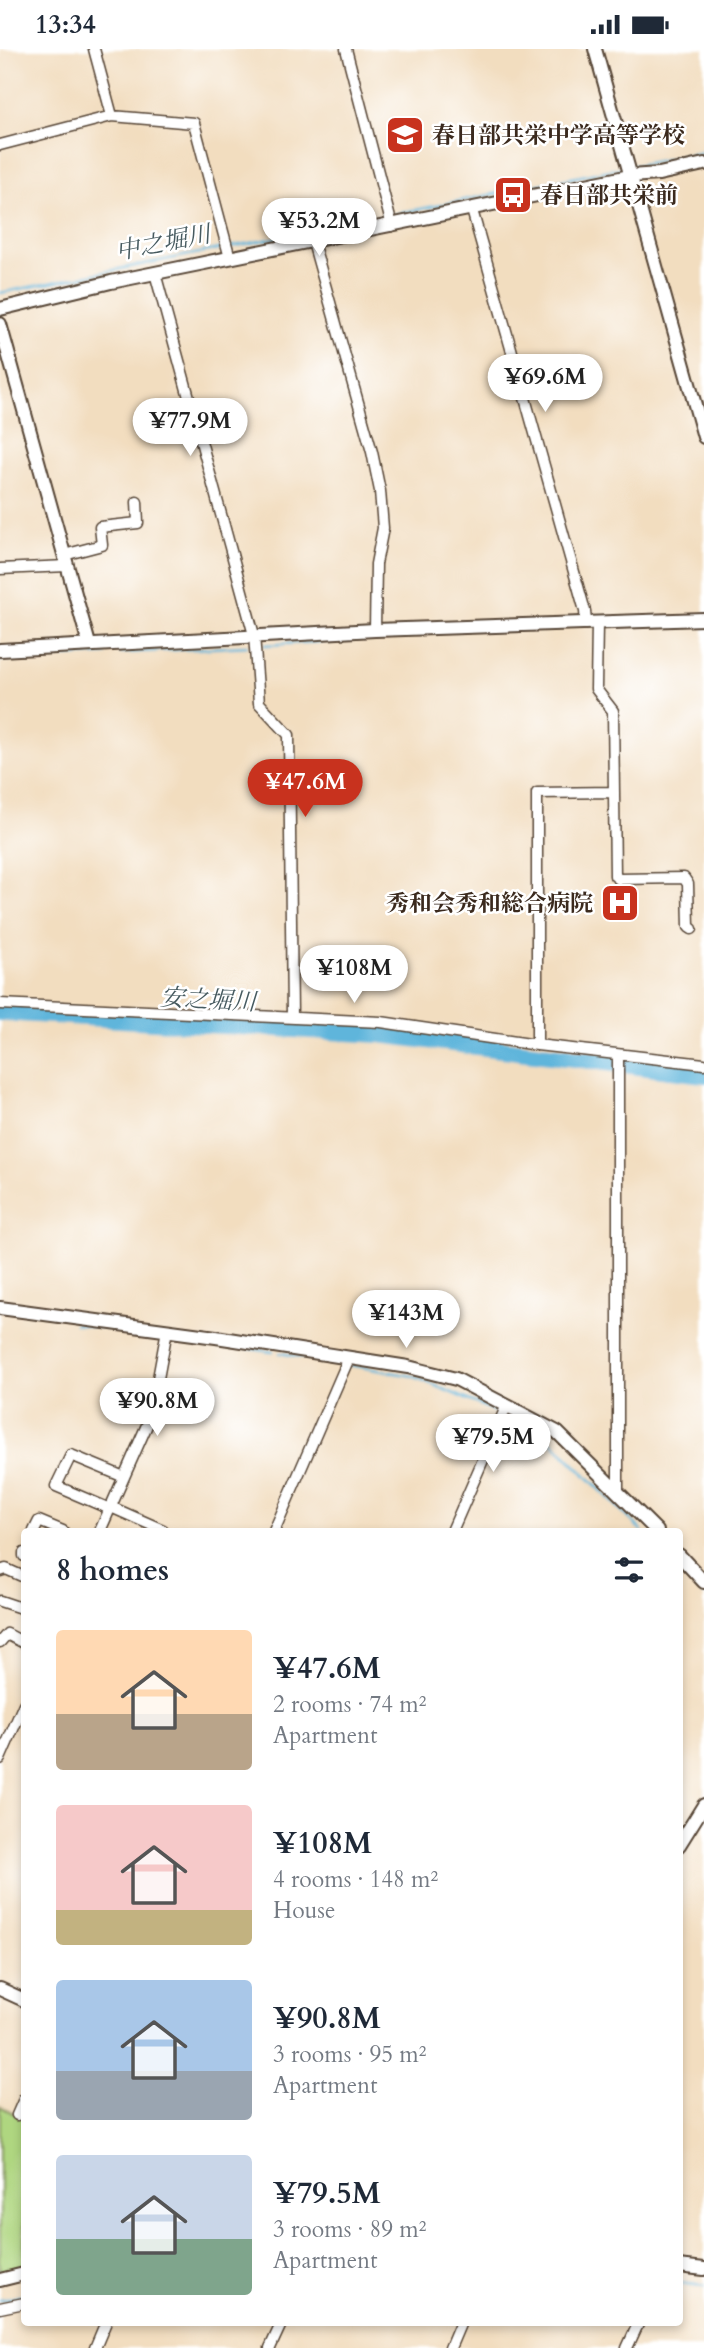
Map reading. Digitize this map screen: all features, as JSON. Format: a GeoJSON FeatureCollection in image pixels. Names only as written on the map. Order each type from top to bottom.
{"type":"FeatureCollection","features":[{"type":"Feature","properties":{"kind":"street"},"geometry":{"type":"LineString","coordinates":[[94,49],[113,115]]}},
{"type":"Feature","properties":{"kind":"street"},"geometry":{"type":"LineString","coordinates":[[346,49],[392,226]]}},
{"type":"Feature","properties":{"kind":"street"},"geometry":{"type":"LineString","coordinates":[[595,49],[704,437]]}},
{"type":"Feature","properties":{"kind":"street"},"geometry":{"type":"LineString","coordinates":[[0,145],[113,115],[194,123],[230,258]]}},
{"type":"Feature","properties":{"kind":"street"},"geometry":{"type":"LineString","coordinates":[[0,309],[155,273],[631,176],[659,174],[704,164]]}},
{"type":"Feature","properties":{"kind":"street"},"geometry":{"type":"LineString","coordinates":[[472,210],[585,611],[592,624],[596,688],[613,711],[615,876],[619,879],[684,878],[688,884],[689,927],[692,929]]}},
{"type":"Feature","properties":{"kind":"street"},"geometry":{"type":"LineString","coordinates":[[313,242],[372,451],[380,491],[383,528],[376,564],[375,630]]}},
{"type":"Feature","properties":{"kind":"street"},"geometry":{"type":"LineString","coordinates":[[155,273],[254,635],[259,703],[289,735],[292,1017]]}},
{"type":"Feature","properties":{"kind":"street"},"geometry":{"type":"LineString","coordinates":[[0,324],[89,644]]}},
{"type":"Feature","properties":{"kind":"street"},"geometry":{"type":"LineString","coordinates":[[0,569],[66,560],[102,545],[100,527],[138,523],[137,502]]}},
{"type":"Feature","properties":{"kind":"street"},"geometry":{"type":"LineString","coordinates":[[0,650],[254,635],[704,619]]}},
{"type":"Feature","properties":{"kind":"street"},"geometry":{"type":"LineString","coordinates":[[537,1045],[537,793],[614,792]]}},
{"type":"Feature","properties":{"kind":"street"},"geometry":{"type":"LineString","coordinates":[[0,1004],[381,1022],[537,1045],[704,1064]]}},
{"type":"Feature","properties":{"kind":"street"},"geometry":{"type":"LineString","coordinates":[[618,1055],[618,1492]]}},
{"type":"Feature","properties":{"kind":"street"},"geometry":{"type":"LineString","coordinates":[[0,1308],[167,1330],[408,1367],[456,1380],[557,1432],[653,1528]]}},
{"type":"Feature","properties":{"kind":"street"},"geometry":{"type":"LineString","coordinates":[[101,1528],[150,1416],[167,1330]]}},
{"type":"Feature","properties":{"kind":"street"},"geometry":{"type":"LineString","coordinates":[[275,1528],[349,1358]]}},
{"type":"Feature","properties":{"kind":"street"},"geometry":{"type":"LineString","coordinates":[[453,1528],[507,1405]]}},
{"type":"Feature","properties":{"kind":"street"},"geometry":{"type":"LineString","coordinates":[[124,1477],[71,1455],[56,1486],[160,1528]]}},
{"type":"Feature","properties":{"kind":"street"},"geometry":{"type":"LineString","coordinates":[[36,1528],[39,1521],[55,1528]]}},
{"type":"Feature","properties":{"kind":"street"},"geometry":{"type":"LineString","coordinates":[[683,1559],[704,1582]]}},
{"type":"Feature","properties":{"kind":"street"},"geometry":{"type":"LineString","coordinates":[[0,1571],[6,1569],[21,1576]]}},
{"type":"Feature","properties":{"kind":"street"},"geometry":{"type":"LineString","coordinates":[[0,1601],[21,1608]]}},
{"type":"Feature","properties":{"kind":"street"},"geometry":{"type":"LineString","coordinates":[[0,1642],[7,1634],[21,1641]]}},
{"type":"Feature","properties":{"kind":"street"},"geometry":{"type":"LineString","coordinates":[[0,1759],[21,1711]]}},
{"type":"Feature","properties":{"kind":"street"},"geometry":{"type":"LineString","coordinates":[[683,1839],[704,1805]]}},
{"type":"Feature","properties":{"kind":"street"},"geometry":{"type":"LineString","coordinates":[[0,1990],[21,1999]]}},
{"type":"Feature","properties":{"kind":"street"},"geometry":{"type":"LineString","coordinates":[[17,2115],[21,2106]]}},
{"type":"Feature","properties":{"kind":"street"},"geometry":{"type":"LineString","coordinates":[[683,2266],[704,2269]]}},
{"type":"Feature","properties":{"kind":"street"},"geometry":{"type":"LineString","coordinates":[[0,2280],[21,2275]]}},
{"type":"Feature","properties":{"kind":"street"},"geometry":{"type":"LineString","coordinates":[[0,2308],[21,2304]]}},
{"type":"Feature","properties":{"kind":"street"},"geometry":{"type":"LineString","coordinates":[[95,2348],[104,2326]]}},
{"type":"Feature","properties":{"kind":"street"},"geometry":{"type":"LineString","coordinates":[[270,2348],[280,2326]]}},
{"type":"Feature","properties":{"kind":"street"},"geometry":{"type":"LineString","coordinates":[[450,2348],[459,2326]]}},
{"type":"Feature","properties":{"kind":"street"},"geometry":{"type":"LineString","coordinates":[[627,2348],[637,2326]]}},
{"type":"Feature","properties":{"kind":"green space"},"geometry":{"type":"Polygon","coordinates":[[[0,2106],[21,2117],[21,2271],[0,2275],[0,2106]]]}},
{"type":"Feature","properties":{"kind":"waterway","name":"中之堀川"},"geometry":{"type":"LineString","coordinates":[[632,166],[704,152]]}},
{"type":"Feature","properties":{"kind":"waterway","name":"中之堀川"},"geometry":{"type":"LineString","coordinates":[[391,215],[625,167]]}},
{"type":"Feature","properties":{"kind":"waterway","name":"中之堀川"},"geometry":{"type":"LineString","coordinates":[[230,247],[385,216]]}},
{"type":"Feature","properties":{"kind":"waterway","name":"中之堀川"},"geometry":{"type":"LineString","coordinates":[[0,293],[224,248]]}},
{"type":"Feature","properties":{"kind":"waterway"},"geometry":{"type":"LineString","coordinates":[[264,645],[351,640]]}},
{"type":"Feature","properties":{"kind":"waterway"},"geometry":{"type":"LineString","coordinates":[[120,653],[247,646]]}},
{"type":"Feature","properties":{"kind":"waterway"},"geometry":{"type":"LineString","coordinates":[[0,660],[106,654]]}},
{"type":"Feature","properties":{"kind":"waterway","name":"安之堀川"},"geometry":{"type":"LineString","coordinates":[[0,1012],[380,1034],[704,1074]]}},
{"type":"Feature","properties":{"kind":"waterway"},"geometry":{"type":"LineString","coordinates":[[75,1324],[162,1336]]}},
{"type":"Feature","properties":{"kind":"waterway"},"geometry":{"type":"LineString","coordinates":[[169,1337],[273,1352]]}},
{"type":"Feature","properties":{"kind":"waterway"},"geometry":{"type":"LineString","coordinates":[[280,1353],[342,1364]]}},
{"type":"Feature","properties":{"kind":"waterway"},"geometry":{"type":"LineString","coordinates":[[349,1365],[413,1376],[542,1432],[639,1528]]}},
{"type":"Feature","properties":{"kind":"waterway"},"geometry":{"type":"LineString","coordinates":[[683,1574],[704,1595]]}},
{"type":"Feature","properties":{"kind":"waterway"},"geometry":{"type":"LineString","coordinates":[[683,2283],[704,2286]]}},
{"type":"Feature","properties":{"kind":"waterway"},"geometry":{"type":"LineString","coordinates":[[0,2301],[21,2296]]}},
{"type":"Feature","properties":{"kind":"place","name":"春日部共栄中学高等学校"},"geometry":{"type":"Point","coordinates":[405,135]}},
{"type":"Feature","properties":{"kind":"place","name":"春日部共栄前"},"geometry":{"type":"Point","coordinates":[513,195]}},
{"type":"Feature","properties":{"kind":"place","name":"秀和会秀和総合病院"},"geometry":{"type":"Point","coordinates":[620,903]}}]}
